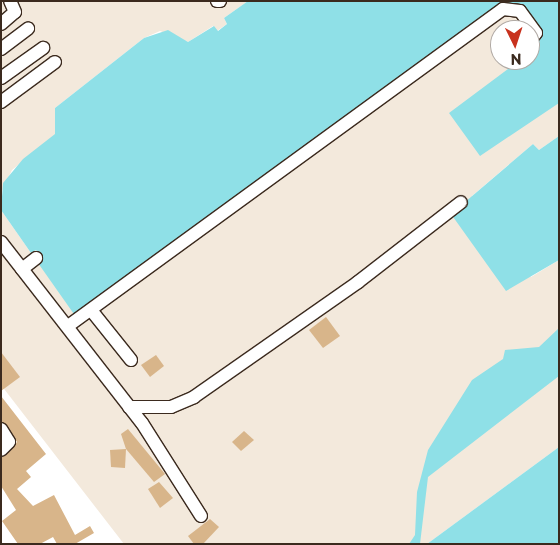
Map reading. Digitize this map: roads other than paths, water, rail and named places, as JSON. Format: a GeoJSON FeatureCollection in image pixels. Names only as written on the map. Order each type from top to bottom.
{"type":"FeatureCollection","features":[{"type":"Feature","properties":{"kind":"street"},"geometry":{"type":"LineString","coordinates":[[1,24],[15,12],[10,1]]}},
{"type":"Feature","properties":{"kind":"street"},"geometry":{"type":"LineString","coordinates":[[68,326],[503,9],[520,11],[527,20]]}},
{"type":"Feature","properties":{"kind":"street"},"geometry":{"type":"LineString","coordinates":[[1,48],[28,29]]}},
{"type":"Feature","properties":{"kind":"street"},"geometry":{"type":"LineString","coordinates":[[1,78],[43,48]]}},
{"type":"Feature","properties":{"kind":"street"},"geometry":{"type":"LineString","coordinates":[[1,102],[55,62]]}},
{"type":"Feature","properties":{"kind":"street"},"geometry":{"type":"LineString","coordinates":[[129,407],[171,408],[194,397],[358,282],[461,202]]}},
{"type":"Feature","properties":{"kind":"street"},"geometry":{"type":"LineString","coordinates":[[1,242],[129,407],[201,516]]}},
{"type":"Feature","properties":{"kind":"street"},"geometry":{"type":"LineString","coordinates":[[22,269],[36,258]]}},
{"type":"Feature","properties":{"kind":"street"},"geometry":{"type":"LineString","coordinates":[[90,310],[131,360]]}},
{"type":"Feature","properties":{"kind":"street"},"geometry":{"type":"LineString","coordinates":[[1,429],[9,442],[1,450]]}},
{"type":"Feature","properties":{"kind":"water"},"geometry":{"type":"Polygon","coordinates":[[[248,1],[559,1],[559,103],[480,156],[449,113],[507,70],[540,70],[540,20],[521,20],[502,6],[76,317],[38,263],[43,260],[36,250],[31,253],[1,210],[3,183],[23,159],[55,134],[55,108],[144,38],[168,30],[188,42],[214,26],[218,31],[227,24],[224,18],[248,1]]]}},
{"type":"Feature","properties":{"kind":"water"},"geometry":{"type":"Polygon","coordinates":[[[559,136],[559,260],[506,291],[451,214],[533,144],[539,150],[559,136]]]}},
{"type":"Feature","properties":{"kind":"water"},"geometry":{"type":"Polygon","coordinates":[[[559,328],[559,376],[428,477],[420,544],[409,544],[415,535],[417,492],[428,450],[472,380],[503,359],[505,350],[539,347],[559,328]]]}},
{"type":"Feature","properties":{"kind":"water"},"geometry":{"type":"Polygon","coordinates":[[[559,447],[559,544],[427,544],[559,447]]]}}]}
